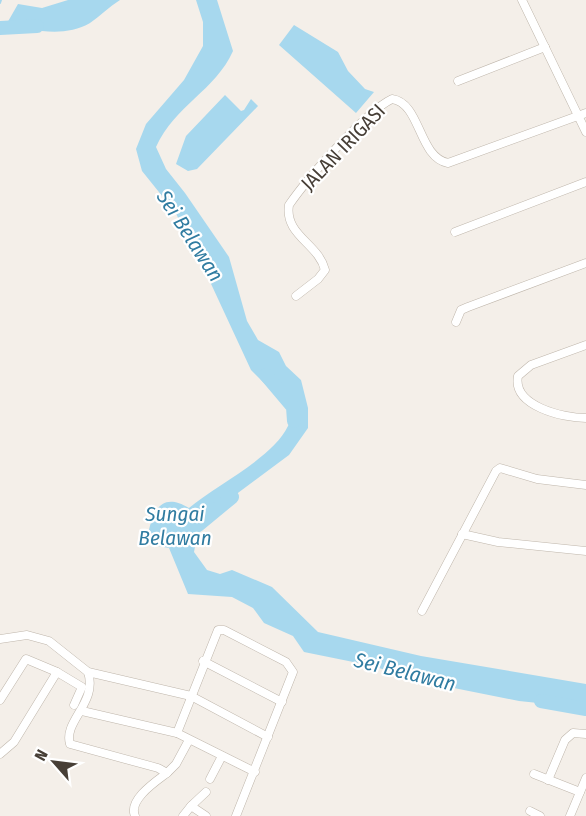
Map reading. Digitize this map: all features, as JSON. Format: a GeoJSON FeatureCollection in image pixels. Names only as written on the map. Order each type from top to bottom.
{"type":"FeatureCollection","features":[{"type":"Feature","properties":{"kind":"street"},"geometry":{"type":"LineString","coordinates":[[522,0],[583,114],[586,132]]}},
{"type":"Feature","properties":{"kind":"street"},"geometry":{"type":"LineString","coordinates":[[458,81],[545,46]]}},
{"type":"Feature","properties":{"kind":"street","name":"JALAN IRIGASI"},"geometry":{"type":"LineString","coordinates":[[296,296],[318,279],[325,270],[323,262],[292,228],[287,216],[289,205],[366,118],[383,103],[392,99],[399,100],[436,157],[448,163],[583,114]]}},
{"type":"Feature","properties":{"kind":"street"},"geometry":{"type":"LineString","coordinates":[[455,232],[586,182]]}},
{"type":"Feature","properties":{"kind":"street"},"geometry":{"type":"LineString","coordinates":[[456,322],[461,310],[586,263]]}},
{"type":"Feature","properties":{"kind":"street"},"geometry":{"type":"LineString","coordinates":[[586,345],[531,365],[518,375],[516,383],[522,396],[539,406],[566,417],[586,418]]}},
{"type":"Feature","properties":{"kind":"street"},"geometry":{"type":"LineString","coordinates":[[422,611],[493,474],[500,468],[537,479],[586,485]]}},
{"type":"Feature","properties":{"kind":"street"},"geometry":{"type":"LineString","coordinates":[[462,534],[498,542],[586,551]]}},
{"type":"Feature","properties":{"kind":"street"},"geometry":{"type":"LineString","coordinates":[[177,733],[214,633],[220,630],[288,664],[293,672],[236,816]]}},
{"type":"Feature","properties":{"kind":"street"},"geometry":{"type":"LineString","coordinates":[[0,639],[27,635],[49,641],[88,672],[191,696],[268,737]]}},
{"type":"Feature","properties":{"kind":"street"},"geometry":{"type":"LineString","coordinates":[[0,700],[26,659],[57,672],[82,687],[74,705]]}},
{"type":"Feature","properties":{"kind":"street"},"geometry":{"type":"LineString","coordinates":[[203,662],[282,702]]}},
{"type":"Feature","properties":{"kind":"street"},"geometry":{"type":"LineString","coordinates":[[0,754],[14,742],[57,672]]}},
{"type":"Feature","properties":{"kind":"street"},"geometry":{"type":"LineString","coordinates":[[88,672],[91,690],[70,732],[70,744],[158,768],[166,773]]}},
{"type":"Feature","properties":{"kind":"street"},"geometry":{"type":"LineString","coordinates":[[82,711],[177,733],[255,772]]}},
{"type":"Feature","properties":{"kind":"street"},"geometry":{"type":"LineString","coordinates":[[548,780],[565,740],[573,733],[586,734]]}},
{"type":"Feature","properties":{"kind":"street"},"geometry":{"type":"LineString","coordinates":[[135,816],[134,805],[146,790],[176,764],[189,740]]}},
{"type":"Feature","properties":{"kind":"street"},"geometry":{"type":"LineString","coordinates":[[210,779],[222,756]]}},
{"type":"Feature","properties":{"kind":"street"},"geometry":{"type":"LineString","coordinates":[[534,774],[580,792]]}},
{"type":"Feature","properties":{"kind":"street"},"geometry":{"type":"LineString","coordinates":[[570,816],[586,777]]}},
{"type":"Feature","properties":{"kind":"street"},"geometry":{"type":"LineString","coordinates":[[183,816],[206,792]]}},
{"type":"Feature","properties":{"kind":"street"},"geometry":{"type":"LineString","coordinates":[[191,806],[206,816]]}},
{"type":"Feature","properties":{"kind":"street"},"geometry":{"type":"LineString","coordinates":[[530,811],[540,816]]}},
{"type":"Feature","properties":{"kind":"water"},"geometry":{"type":"Polygon","coordinates":[[[68,0],[120,0],[80,28],[59,32],[6,25],[18,4],[42,8],[68,0]]]}},
{"type":"Feature","properties":{"kind":"water","name":"Sungai Belawan"},"geometry":{"type":"Polygon","coordinates":[[[196,0],[217,0],[233,51],[216,77],[164,132],[156,147],[166,169],[229,257],[247,321],[258,340],[279,352],[286,366],[301,380],[308,408],[308,428],[289,455],[215,510],[197,536],[194,552],[207,570],[220,574],[232,570],[272,587],[318,632],[421,656],[586,684],[586,708],[519,701],[419,681],[373,666],[304,652],[293,636],[264,623],[253,608],[232,597],[188,594],[169,548],[158,546],[147,539],[151,521],[159,507],[170,502],[189,508],[257,460],[281,438],[288,426],[292,408],[281,389],[267,386],[251,370],[193,245],[175,212],[142,171],[136,149],[146,124],[184,80],[203,46],[203,22],[196,0]]]}},
{"type":"Feature","properties":{"kind":"water"},"geometry":{"type":"Polygon","coordinates":[[[294,25],[338,52],[348,71],[365,89],[374,92],[356,113],[279,45],[294,25]]]}},
{"type":"Feature","properties":{"kind":"water"},"geometry":{"type":"Polygon","coordinates":[[[225,95],[241,111],[251,99],[258,106],[197,169],[188,171],[176,164],[186,136],[225,95]]]}},
{"type":"Feature","properties":{"kind":"waterway","name":"Sei Belawan"},"geometry":{"type":"LineString","coordinates":[[0,28],[37,26]]}},
{"type":"Feature","properties":{"kind":"waterway","name":"Sei Belawan"},"geometry":{"type":"LineString","coordinates":[[266,375],[293,407],[294,421]]}},
{"type":"Feature","properties":{"kind":"waterway","name":"Sei Belawan"},"geometry":{"type":"LineString","coordinates":[[198,525],[232,497]]}},
{"type":"Feature","properties":{"kind":"waterway","name":"Sei Belawan"},"geometry":{"type":"LineString","coordinates":[[541,701],[586,709]]}}]}
